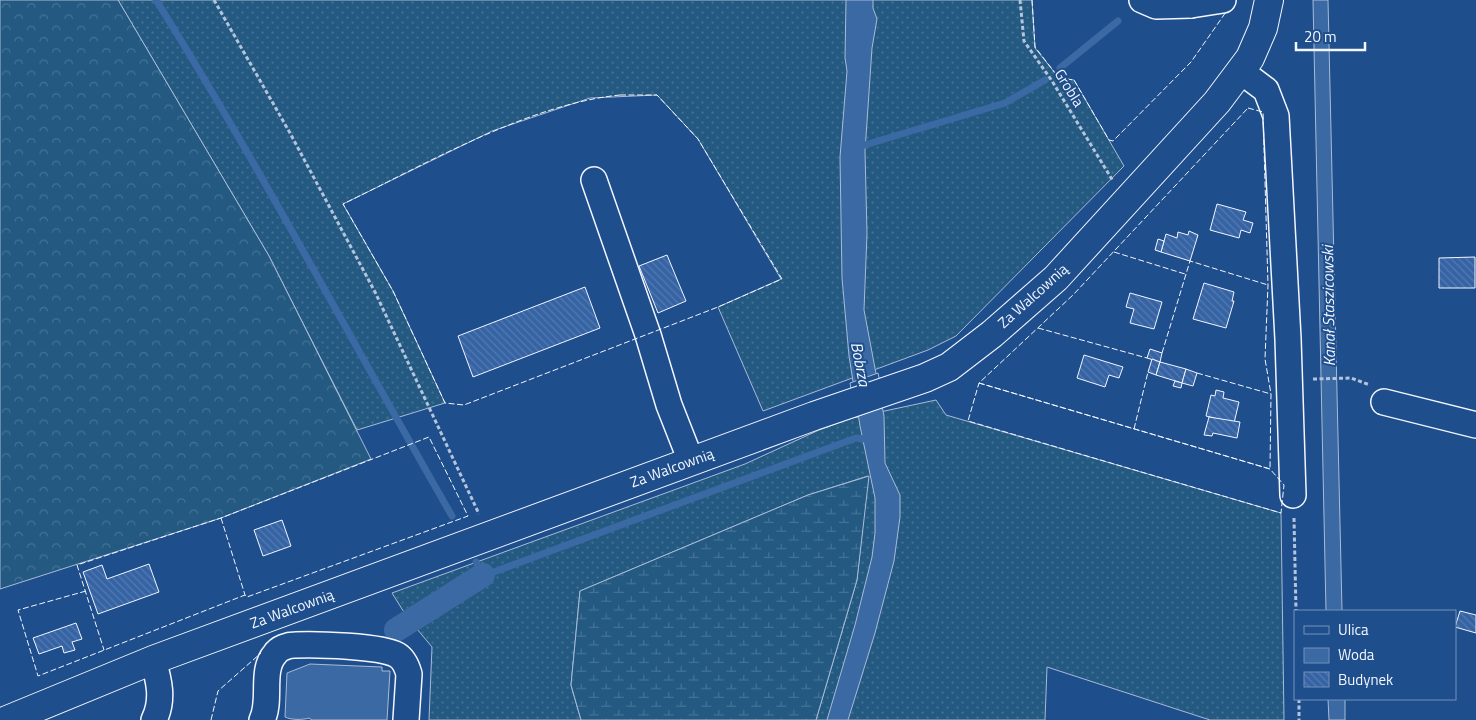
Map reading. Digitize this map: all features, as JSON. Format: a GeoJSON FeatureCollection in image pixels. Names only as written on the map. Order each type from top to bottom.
{"type":"FeatureCollection","features":[{"type":"Feature","properties":{"kind":"main road","name":"Za Walcownią"},"geometry":{"type":"LineString","coordinates":[[7,720],[153,660],[814,416],[925,378],[949,366],[977,346],[1056,278],[1099,234],[1217,102],[1242,72],[1263,28],[1269,0]]}},
{"type":"Feature","properties":{"kind":"street"},"geometry":{"type":"LineString","coordinates":[[1142,0],[1156,6],[1223,0]]}},
{"type":"Feature","properties":{"kind":"street"},"geometry":{"type":"LineString","coordinates":[[1242,72],[1266,90],[1276,116],[1288,331],[1293,495]]}},
{"type":"Feature","properties":{"kind":"street"},"geometry":{"type":"LineString","coordinates":[[594,180],[648,335],[669,405],[691,461]]}},
{"type":"Feature","properties":{"kind":"street"},"geometry":{"type":"LineString","coordinates":[[1378,394],[1476,425]]}},
{"type":"Feature","properties":{"kind":"street"},"geometry":{"type":"LineString","coordinates":[[262,720],[266,710],[270,661],[276,651],[294,644],[378,649],[399,656],[408,667],[409,674],[406,720]]}},
{"type":"Feature","properties":{"kind":"street"},"geometry":{"type":"LineString","coordinates":[[153,660],[160,682],[160,719]]}},
{"type":"Feature","properties":{"kind":"path"},"geometry":{"type":"LineString","coordinates":[[214,0],[290,133],[375,292],[482,522]]}},
{"type":"Feature","properties":{"kind":"path","name":"Grobla"},"geometry":{"type":"LineString","coordinates":[[1020,0],[1024,41],[1052,81],[1114,184]]}},
{"type":"Feature","properties":{"kind":"path"},"geometry":{"type":"LineString","coordinates":[[1310,379],[1351,378],[1378,394]]}},
{"type":"Feature","properties":{"kind":"path"},"geometry":{"type":"LineString","coordinates":[[1293,495],[1296,610]]}},
{"type":"Feature","properties":{"kind":"path"},"geometry":{"type":"LineString","coordinates":[[1298,700],[1299,720]]}},
{"type":"Feature","properties":{"kind":"green space"},"geometry":{"type":"Polygon","coordinates":[[[0,0],[118,0],[269,256],[371,459],[221,518],[0,589],[0,0]]]}},
{"type":"Feature","properties":{"kind":"green space"},"geometry":{"type":"Polygon","coordinates":[[[118,0],[1032,0],[1035,48],[1059,78],[1074,80],[1124,166],[956,336],[928,350],[763,411],[718,307],[781,279],[698,139],[657,95],[590,98],[492,131],[343,204],[393,291],[445,403],[357,430],[269,256],[118,0]]]}},
{"type":"Feature","properties":{"kind":"green space"},"geometry":{"type":"Polygon","coordinates":[[[936,400],[946,415],[1281,513],[1284,720],[1210,720],[1047,667],[1045,720],[816,720],[857,580],[868,476],[808,495],[580,591],[571,685],[581,720],[429,720],[432,647],[407,617],[392,593],[745,464],[819,430],[852,418],[936,400]]]}},
{"type":"Feature","properties":{"kind":"green space"},"geometry":{"type":"Polygon","coordinates":[[[869,476],[857,580],[816,720],[581,720],[571,685],[580,591],[808,495],[869,476]]]}},
{"type":"Feature","properties":{"kind":"water","name":"Bobrza"},"geometry":{"type":"Polygon","coordinates":[[[846,0],[873,0],[873,8],[877,19],[872,48],[865,151],[867,234],[864,310],[884,416],[885,463],[900,495],[900,517],[894,561],[875,633],[848,720],[827,720],[855,625],[872,557],[875,533],[875,498],[860,426],[849,356],[842,278],[840,157],[847,71],[845,58],[846,0]]]}},
{"type":"Feature","properties":{"kind":"water","name":"Kanał Staszicowski"},"geometry":{"type":"Polygon","coordinates":[[[1313,0],[1328,0],[1342,610],[1326,610],[1313,0]]]}},
{"type":"Feature","properties":{"kind":"water"},"geometry":{"type":"Polygon","coordinates":[[[310,664],[382,667],[382,671],[390,671],[387,720],[312,720],[309,718],[290,719],[285,717],[287,673],[310,664]]]}},
{"type":"Feature","properties":{"kind":"water"},"geometry":{"type":"Polygon","coordinates":[[[1328,700],[1345,700],[1345,720],[1329,720],[1328,700]]]}},
{"type":"Feature","properties":{"kind":"pier"},"geometry":{"type":"Polygon","coordinates":[[[878,373],[885,406],[856,417],[850,383],[878,373]]]}},
{"type":"Feature","properties":{"kind":"building"},"geometry":{"type":"Polygon","coordinates":[[[1217,204],[1246,212],[1243,220],[1253,223],[1250,233],[1241,230],[1239,238],[1210,230],[1217,204]]]}},
{"type":"Feature","properties":{"kind":"building"},"geometry":{"type":"Polygon","coordinates":[[[1189,231],[1198,235],[1190,261],[1161,252],[1166,234],[1177,238],[1178,232],[1188,235],[1189,231]]]}},
{"type":"Feature","properties":{"kind":"building"},"geometry":{"type":"Polygon","coordinates":[[[1158,239],[1164,241],[1161,252],[1155,250],[1158,239]]]}},
{"type":"Feature","properties":{"kind":"building"},"geometry":{"type":"Polygon","coordinates":[[[667,255],[686,301],[658,313],[639,266],[667,255]]]}},
{"type":"Feature","properties":{"kind":"building"},"geometry":{"type":"Polygon","coordinates":[[[1475,257],[1475,288],[1439,288],[1439,258],[1475,257]]]}},
{"type":"Feature","properties":{"kind":"building"},"geometry":{"type":"Polygon","coordinates":[[[1204,283],[1234,292],[1232,301],[1234,301],[1226,328],[1193,319],[1204,283]]]}},
{"type":"Feature","properties":{"kind":"building"},"geometry":{"type":"Polygon","coordinates":[[[585,287],[600,328],[473,377],[458,336],[585,287]]]}},
{"type":"Feature","properties":{"kind":"building"},"geometry":{"type":"Polygon","coordinates":[[[1130,293],[1162,302],[1154,329],[1130,323],[1134,309],[1126,307],[1130,293]]]}},
{"type":"Feature","properties":{"kind":"building"},"geometry":{"type":"Polygon","coordinates":[[[1150,349],[1162,353],[1160,362],[1147,358],[1150,349]]]}},
{"type":"Feature","properties":{"kind":"building"},"geometry":{"type":"Polygon","coordinates":[[[1084,355],[1123,367],[1119,378],[1109,375],[1105,387],[1077,378],[1084,355]]]}},
{"type":"Feature","properties":{"kind":"building"},"geometry":{"type":"Polygon","coordinates":[[[1152,359],[1160,362],[1156,375],[1148,372],[1152,359]]]}},
{"type":"Feature","properties":{"kind":"building"},"geometry":{"type":"Polygon","coordinates":[[[1160,362],[1186,369],[1182,383],[1156,375],[1160,362]]]}},
{"type":"Feature","properties":{"kind":"building"},"geometry":{"type":"Polygon","coordinates":[[[1186,369],[1197,373],[1193,386],[1182,383],[1186,369]]]}},
{"type":"Feature","properties":{"kind":"building"},"geometry":{"type":"Polygon","coordinates":[[[1175,381],[1182,383],[1181,388],[1173,386],[1175,381]]]}},
{"type":"Feature","properties":{"kind":"building"},"geometry":{"type":"Polygon","coordinates":[[[1216,390],[1224,392],[1223,398],[1239,402],[1234,423],[1206,416],[1211,395],[1215,396],[1216,390]]]}},
{"type":"Feature","properties":{"kind":"building"},"geometry":{"type":"Polygon","coordinates":[[[1209,417],[1240,422],[1237,438],[1213,433],[1212,436],[1204,435],[1209,417]]]}},
{"type":"Feature","properties":{"kind":"building"},"geometry":{"type":"Polygon","coordinates":[[[282,520],[291,546],[263,556],[254,530],[282,520]]]}},
{"type":"Feature","properties":{"kind":"building"},"geometry":{"type":"Polygon","coordinates":[[[149,564],[159,592],[98,614],[83,572],[102,565],[107,579],[149,564]]]}},
{"type":"Feature","properties":{"kind":"building"},"geometry":{"type":"Polygon","coordinates":[[[1460,611],[1476,615],[1476,633],[1456,627],[1460,611]]]}},
{"type":"Feature","properties":{"kind":"building"},"geometry":{"type":"Polygon","coordinates":[[[76,623],[82,639],[72,642],[75,650],[64,653],[62,646],[39,654],[33,638],[76,623]]]}},
{"type":"Feature","properties":{"kind":"waterway"},"geometry":{"type":"LineString","coordinates":[[156,0],[233,127],[452,516]]}},
{"type":"Feature","properties":{"kind":"waterway"},"geometry":{"type":"LineString","coordinates":[[1060,68],[1118,21]]}},
{"type":"Feature","properties":{"kind":"waterway"},"geometry":{"type":"LineString","coordinates":[[858,147],[1005,103],[1045,80]]}},
{"type":"Feature","properties":{"kind":"waterway"},"geometry":{"type":"LineString","coordinates":[[476,562],[483,576],[856,438],[872,440]]}},
{"type":"Feature","properties":{"kind":"waterway"},"geometry":{"type":"LineString","coordinates":[[396,630],[483,575]]}},
{"type":"Feature","properties":{"kind":"fence"},"geometry":{"type":"LineString","coordinates":[[1032,0],[1035,47],[1059,78],[1074,80],[1109,140],[1113,141],[1191,62],[1226,12]]}},
{"type":"Feature","properties":{"kind":"fence"},"geometry":{"type":"LineString","coordinates":[[620,95],[657,95],[698,139],[782,279],[718,307],[464,405],[445,403],[393,291],[343,204],[443,154],[514,123],[550,110],[620,95]]}},
{"type":"Feature","properties":{"kind":"fence"},"geometry":{"type":"LineString","coordinates":[[1248,108],[1263,112],[1268,285],[1265,359],[1271,394],[1270,469],[979,383],[1073,295],[1248,108]]}},
{"type":"Feature","properties":{"kind":"fence"},"geometry":{"type":"LineString","coordinates":[[1114,252],[1185,274]]}},
{"type":"Feature","properties":{"kind":"fence"},"geometry":{"type":"LineString","coordinates":[[1162,353],[1190,261],[1268,285]]}},
{"type":"Feature","properties":{"kind":"fence"},"geometry":{"type":"LineString","coordinates":[[1038,328],[1147,358]]}},
{"type":"Feature","properties":{"kind":"fence"},"geometry":{"type":"LineString","coordinates":[[1134,429],[1148,372]]}},
{"type":"Feature","properties":{"kind":"fence"},"geometry":{"type":"LineString","coordinates":[[1197,373],[1271,394]]}},
{"type":"Feature","properties":{"kind":"fence"},"geometry":{"type":"LineString","coordinates":[[979,383],[1270,469],[1284,485],[1281,513],[968,421],[979,383]]}},
{"type":"Feature","properties":{"kind":"fence"},"geometry":{"type":"LineString","coordinates":[[86,591],[18,610],[38,676],[245,595],[247,597],[468,516],[429,437],[221,518],[77,565],[104,650]]}},
{"type":"Feature","properties":{"kind":"fence"},"geometry":{"type":"LineString","coordinates":[[221,518],[245,595]]}},
{"type":"Feature","properties":{"kind":"fence"},"geometry":{"type":"LineString","coordinates":[[211,720],[218,691],[261,653]]}}]}
